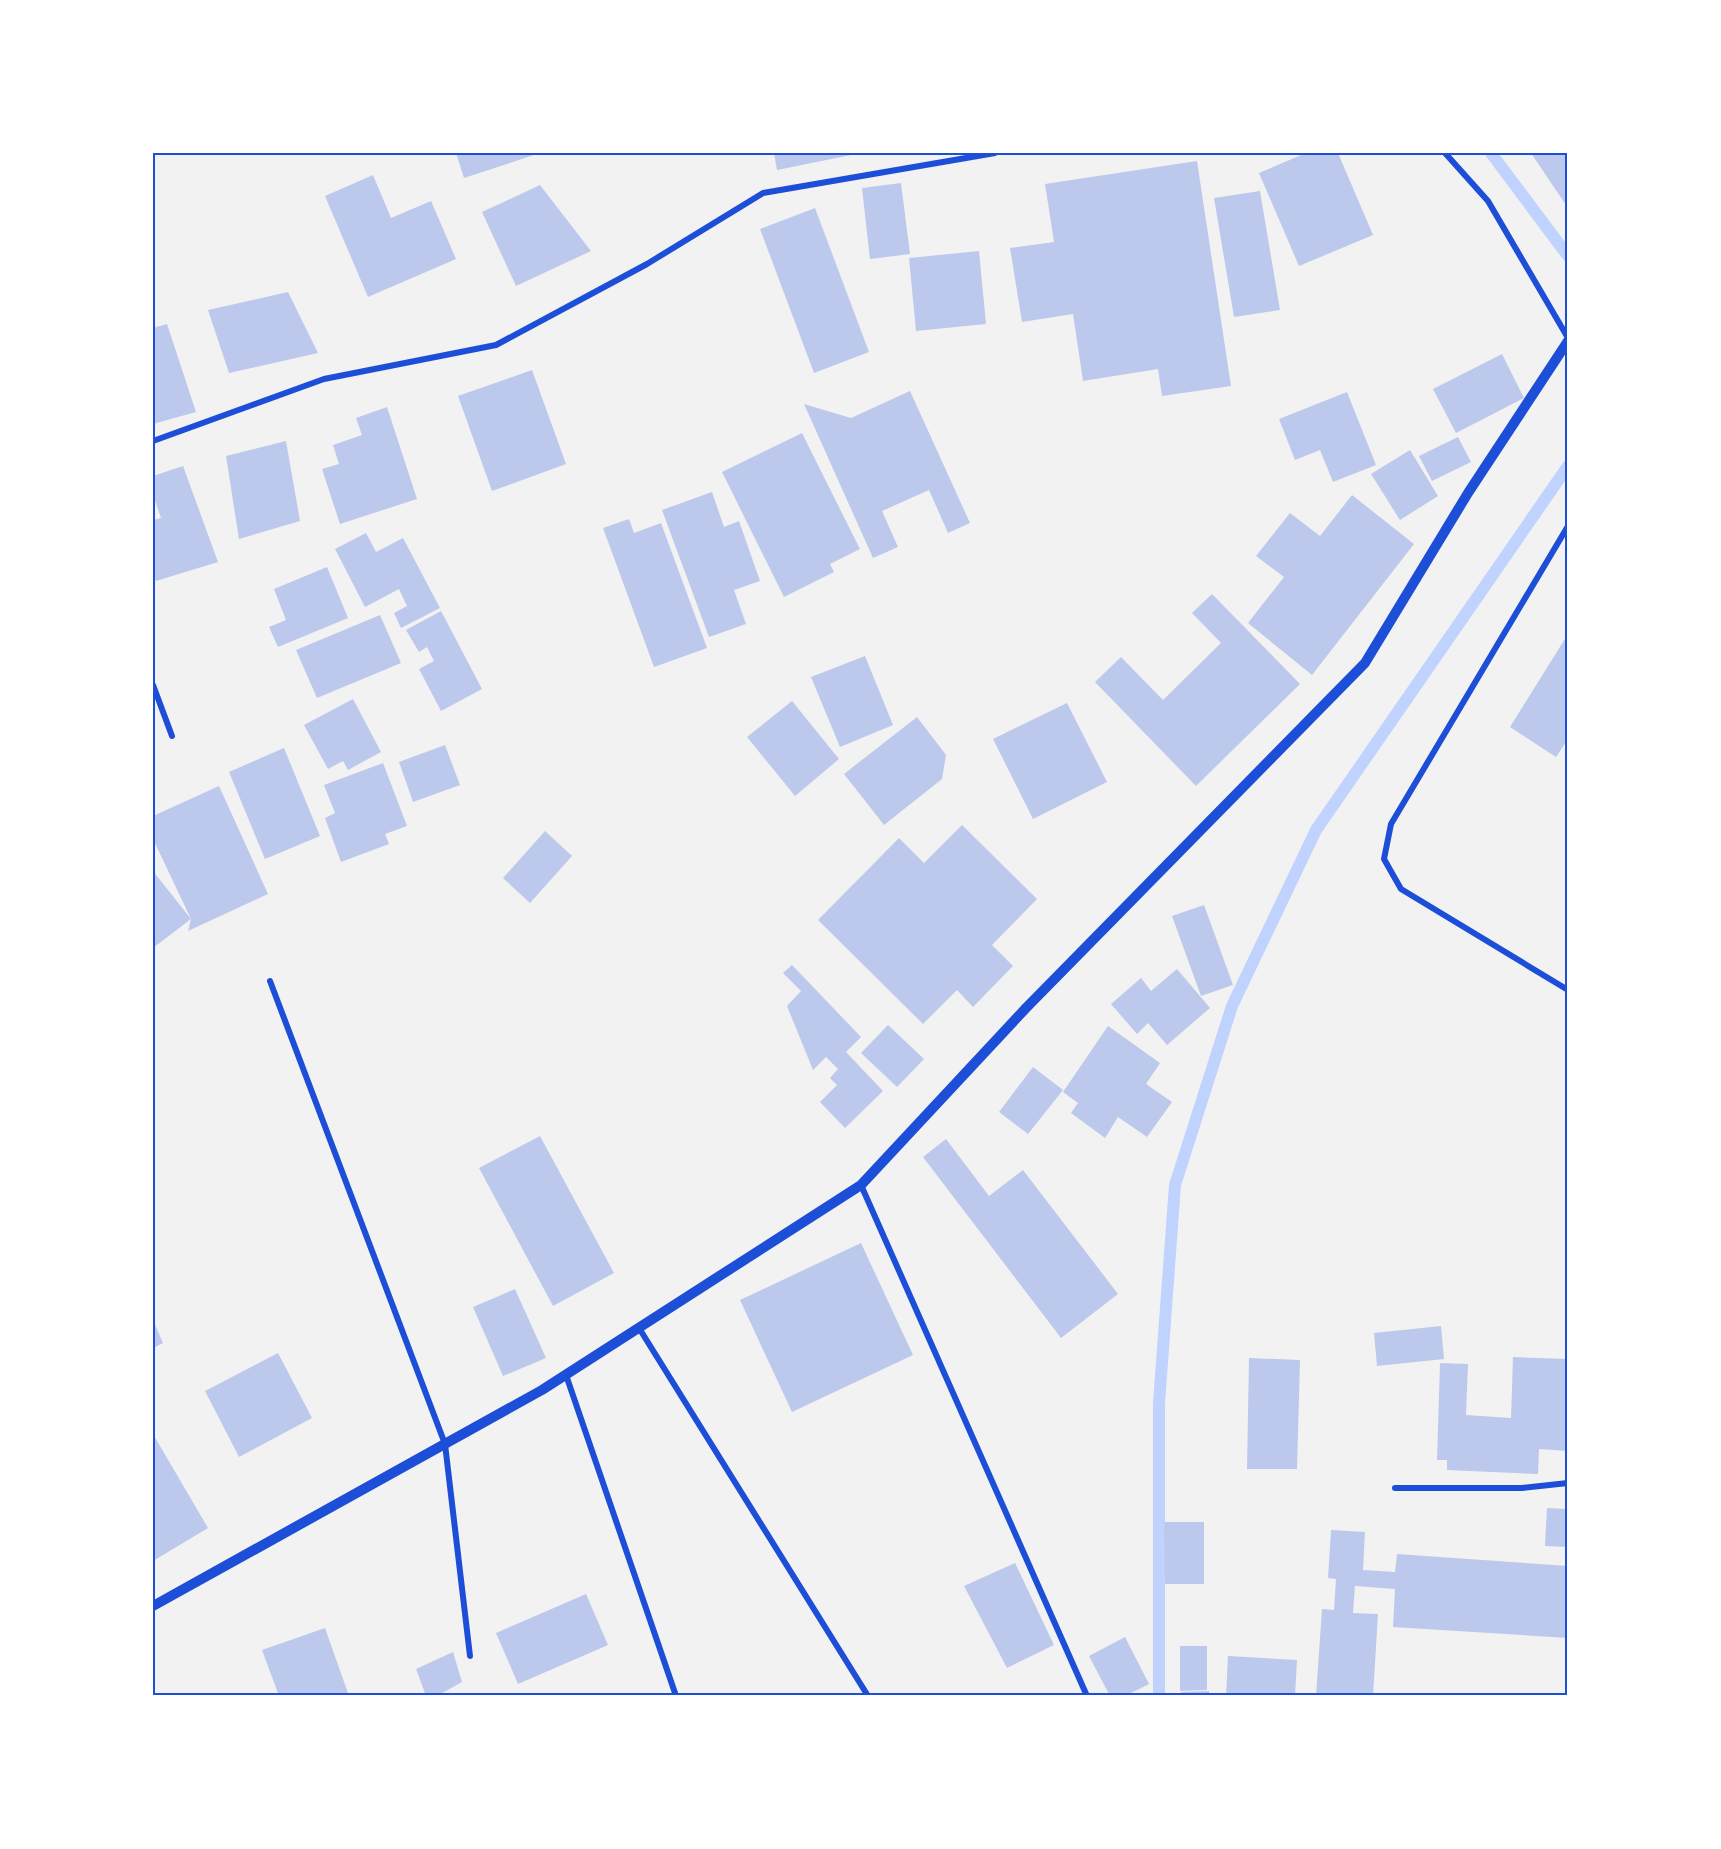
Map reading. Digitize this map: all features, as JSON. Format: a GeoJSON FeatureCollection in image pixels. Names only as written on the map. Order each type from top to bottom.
{"type":"FeatureCollection","features":[{"type":"Feature","properties":{"kind":"street"},"geometry":{"type":"LineString","coordinates":[[153,441],[324,379],[496,345],[647,264],[764,193],[995,153]]}},
{"type":"Feature","properties":{"kind":"street"},"geometry":{"type":"LineString","coordinates":[[153,1606],[566,1375],[861,1185],[1026,1008],[1365,663],[1468,493],[1568,340],[1488,201],[1445,153]]}},
{"type":"Feature","properties":{"kind":"street"},"geometry":{"type":"LineString","coordinates":[[1568,526],[1391,824],[1384,859],[1401,889],[1568,990]]}},
{"type":"Feature","properties":{"kind":"street"},"geometry":{"type":"LineString","coordinates":[[153,685],[172,736]]}},
{"type":"Feature","properties":{"kind":"street"},"geometry":{"type":"LineString","coordinates":[[270,981],[445,1444],[471,1656]]}},
{"type":"Feature","properties":{"kind":"street"},"geometry":{"type":"LineString","coordinates":[[861,1185],[1087,1696]]}},
{"type":"Feature","properties":{"kind":"street"},"geometry":{"type":"LineString","coordinates":[[639,1328],[868,1696]]}},
{"type":"Feature","properties":{"kind":"street"},"geometry":{"type":"LineString","coordinates":[[566,1375],[675,1693]]}},
{"type":"Feature","properties":{"kind":"street"},"geometry":{"type":"LineString","coordinates":[[1395,1488],[1522,1488],[1568,1483]]}},
{"type":"Feature","properties":{"kind":"building"},"geometry":{"type":"Polygon","coordinates":[[[456,153],[534,153],[534,155],[464,178],[456,153]]]}},
{"type":"Feature","properties":{"kind":"building"},"geometry":{"type":"Polygon","coordinates":[[[774,153],[856,153],[856,154],[777,170],[774,153]]]}},
{"type":"Feature","properties":{"kind":"building"},"geometry":{"type":"Polygon","coordinates":[[[1306,153],[1338,153],[1373,235],[1299,266],[1259,173],[1306,153]]]}},
{"type":"Feature","properties":{"kind":"building"},"geometry":{"type":"Polygon","coordinates":[[[1531,153],[1568,153],[1568,208],[1531,153]]]}},
{"type":"Feature","properties":{"kind":"building"},"geometry":{"type":"Polygon","coordinates":[[[1197,161],[1231,386],[1162,396],[1158,369],[1083,381],[1073,314],[1022,322],[1010,248],[1054,242],[1045,184],[1197,161]]]}},
{"type":"Feature","properties":{"kind":"building"},"geometry":{"type":"Polygon","coordinates":[[[373,175],[391,218],[431,201],[456,259],[368,297],[325,196],[373,175]]]}},
{"type":"Feature","properties":{"kind":"building"},"geometry":{"type":"Polygon","coordinates":[[[901,183],[910,254],[870,259],[862,188],[901,183]]]}},
{"type":"Feature","properties":{"kind":"building"},"geometry":{"type":"Polygon","coordinates":[[[540,185],[591,251],[516,286],[482,212],[540,185]]]}},
{"type":"Feature","properties":{"kind":"building"},"geometry":{"type":"Polygon","coordinates":[[[1260,191],[1280,310],[1234,317],[1214,198],[1260,191]]]}},
{"type":"Feature","properties":{"kind":"building"},"geometry":{"type":"Polygon","coordinates":[[[815,208],[869,352],[814,373],[760,229],[815,208]]]}},
{"type":"Feature","properties":{"kind":"building"},"geometry":{"type":"Polygon","coordinates":[[[979,251],[986,324],[916,331],[909,258],[979,251]]]}},
{"type":"Feature","properties":{"kind":"building"},"geometry":{"type":"Polygon","coordinates":[[[288,292],[318,353],[229,373],[208,310],[288,292]]]}},
{"type":"Feature","properties":{"kind":"building"},"geometry":{"type":"Polygon","coordinates":[[[167,324],[196,412],[153,424],[153,328],[167,324]]]}},
{"type":"Feature","properties":{"kind":"building"},"geometry":{"type":"Polygon","coordinates":[[[1502,354],[1524,398],[1456,433],[1433,389],[1502,354]]]}},
{"type":"Feature","properties":{"kind":"building"},"geometry":{"type":"Polygon","coordinates":[[[532,370],[566,464],[492,491],[458,396],[532,370]]]}},
{"type":"Feature","properties":{"kind":"building"},"geometry":{"type":"Polygon","coordinates":[[[910,391],[970,523],[948,533],[929,490],[882,511],[898,547],[873,558],[804,404],[851,418],[910,391]]]}},
{"type":"Feature","properties":{"kind":"building"},"geometry":{"type":"Polygon","coordinates":[[[1347,392],[1376,465],[1333,482],[1320,450],[1295,460],[1279,419],[1347,392]]]}},
{"type":"Feature","properties":{"kind":"building"},"geometry":{"type":"Polygon","coordinates":[[[387,407],[417,499],[340,524],[322,469],[339,464],[333,445],[362,435],[356,418],[387,407]]]}},
{"type":"Feature","properties":{"kind":"building"},"geometry":{"type":"Polygon","coordinates":[[[802,433],[860,549],[830,564],[834,572],[784,597],[722,472],[802,433]]]}},
{"type":"Feature","properties":{"kind":"building"},"geometry":{"type":"Polygon","coordinates":[[[1458,437],[1471,462],[1432,481],[1419,456],[1458,437]]]}},
{"type":"Feature","properties":{"kind":"building"},"geometry":{"type":"Polygon","coordinates":[[[286,441],[300,521],[239,539],[226,456],[286,441]]]}},
{"type":"Feature","properties":{"kind":"building"},"geometry":{"type":"Polygon","coordinates":[[[1410,450],[1438,496],[1400,520],[1371,474],[1410,450]]]}},
{"type":"Feature","properties":{"kind":"building"},"geometry":{"type":"Polygon","coordinates":[[[183,466],[218,562],[156,581],[153,574],[153,520],[161,518],[153,495],[153,476],[183,466]]]}},
{"type":"Feature","properties":{"kind":"building"},"geometry":{"type":"Polygon","coordinates":[[[712,492],[724,527],[739,521],[760,581],[734,590],[746,624],[709,637],[662,510],[712,492]]]}},
{"type":"Feature","properties":{"kind":"building"},"geometry":{"type":"Polygon","coordinates":[[[1352,495],[1414,544],[1312,675],[1248,623],[1284,577],[1256,556],[1290,513],[1320,536],[1352,495]]]}},
{"type":"Feature","properties":{"kind":"building"},"geometry":{"type":"Polygon","coordinates":[[[629,519],[634,533],[661,523],[707,648],[654,667],[603,528],[629,519]]]}},
{"type":"Feature","properties":{"kind":"building"},"geometry":{"type":"Polygon","coordinates":[[[366,533],[376,552],[403,538],[440,608],[401,628],[394,613],[407,606],[399,589],[365,607],[335,549],[366,533]]]}},
{"type":"Feature","properties":{"kind":"building"},"geometry":{"type":"Polygon","coordinates":[[[327,567],[348,618],[278,647],[269,627],[286,620],[274,589],[327,567]]]}},
{"type":"Feature","properties":{"kind":"building"},"geometry":{"type":"Polygon","coordinates":[[[1212,594],[1300,684],[1196,786],[1095,682],[1121,657],[1163,700],[1221,643],[1192,613],[1212,594]]]}},
{"type":"Feature","properties":{"kind":"building"},"geometry":{"type":"Polygon","coordinates":[[[441,611],[482,689],[441,711],[419,669],[434,661],[427,647],[419,652],[406,630],[441,611]]]}},
{"type":"Feature","properties":{"kind":"building"},"geometry":{"type":"Polygon","coordinates":[[[380,615],[401,663],[317,698],[296,650],[380,615]]]}},
{"type":"Feature","properties":{"kind":"building"},"geometry":{"type":"Polygon","coordinates":[[[1568,634],[1568,739],[1556,757],[1510,727],[1568,634]]]}},
{"type":"Feature","properties":{"kind":"building"},"geometry":{"type":"Polygon","coordinates":[[[865,656],[893,725],[840,747],[811,677],[865,656]]]}},
{"type":"Feature","properties":{"kind":"building"},"geometry":{"type":"Polygon","coordinates":[[[353,699],[381,752],[348,770],[343,761],[328,769],[304,725],[353,699]]]}},
{"type":"Feature","properties":{"kind":"building"},"geometry":{"type":"Polygon","coordinates":[[[792,701],[839,759],[795,796],[747,737],[792,701]]]}},
{"type":"Feature","properties":{"kind":"building"},"geometry":{"type":"Polygon","coordinates":[[[1067,703],[1107,782],[1033,819],[993,739],[1067,703]]]}},
{"type":"Feature","properties":{"kind":"building"},"geometry":{"type":"Polygon","coordinates":[[[917,717],[946,755],[942,779],[884,825],[844,774],[917,717]]]}},
{"type":"Feature","properties":{"kind":"building"},"geometry":{"type":"Polygon","coordinates":[[[445,745],[460,785],[413,802],[399,762],[445,745]]]}},
{"type":"Feature","properties":{"kind":"building"},"geometry":{"type":"Polygon","coordinates":[[[284,748],[320,836],[265,859],[229,772],[284,748]]]}},
{"type":"Feature","properties":{"kind":"building"},"geometry":{"type":"Polygon","coordinates":[[[383,763],[407,826],[385,834],[389,844],[341,862],[325,818],[335,813],[324,785],[383,763]]]}},
{"type":"Feature","properties":{"kind":"building"},"geometry":{"type":"Polygon","coordinates":[[[219,786],[268,894],[188,931],[191,919],[153,839],[153,816],[219,786]]]}},
{"type":"Feature","properties":{"kind":"building"},"geometry":{"type":"Polygon","coordinates":[[[962,825],[1037,899],[992,945],[1013,966],[973,1007],[957,990],[923,1024],[818,920],[899,838],[924,863],[962,825]]]}},
{"type":"Feature","properties":{"kind":"building"},"geometry":{"type":"Polygon","coordinates":[[[545,831],[572,856],[530,903],[503,878],[545,831]]]}},
{"type":"Feature","properties":{"kind":"building"},"geometry":{"type":"Polygon","coordinates":[[[153,871],[191,919],[153,948],[153,871]]]}},
{"type":"Feature","properties":{"kind":"building"},"geometry":{"type":"Polygon","coordinates":[[[1204,905],[1233,985],[1201,996],[1172,916],[1204,905]]]}},
{"type":"Feature","properties":{"kind":"building"},"geometry":{"type":"Polygon","coordinates":[[[792,965],[861,1037],[846,1052],[883,1091],[845,1128],[820,1102],[837,1085],[830,1078],[838,1069],[826,1057],[813,1070],[787,1006],[801,991],[783,973],[792,965]]]}},
{"type":"Feature","properties":{"kind":"building"},"geometry":{"type":"Polygon","coordinates":[[[1177,969],[1210,1008],[1167,1045],[1148,1023],[1137,1034],[1111,1004],[1141,978],[1151,991],[1177,969]]]}},
{"type":"Feature","properties":{"kind":"building"},"geometry":{"type":"Polygon","coordinates":[[[888,1025],[924,1059],[897,1087],[861,1053],[888,1025]]]}},
{"type":"Feature","properties":{"kind":"building"},"geometry":{"type":"Polygon","coordinates":[[[1108,1026],[1160,1063],[1146,1084],[1172,1102],[1147,1137],[1118,1117],[1105,1138],[1071,1113],[1078,1103],[1063,1092],[1108,1026]]]}},
{"type":"Feature","properties":{"kind":"building"},"geometry":{"type":"Polygon","coordinates":[[[1033,1067],[1063,1090],[1028,1134],[999,1112],[1033,1067]]]}},
{"type":"Feature","properties":{"kind":"building"},"geometry":{"type":"Polygon","coordinates":[[[540,1136],[614,1273],[553,1306],[479,1168],[540,1136]]]}},
{"type":"Feature","properties":{"kind":"building"},"geometry":{"type":"Polygon","coordinates":[[[946,1139],[989,1196],[1023,1170],[1118,1294],[1061,1338],[923,1157],[946,1139]]]}},
{"type":"Feature","properties":{"kind":"building"},"geometry":{"type":"Polygon","coordinates":[[[861,1243],[913,1355],[792,1412],[740,1300],[861,1243]]]}},
{"type":"Feature","properties":{"kind":"building"},"geometry":{"type":"Polygon","coordinates":[[[515,1289],[546,1358],[503,1376],[473,1307],[515,1289]]]}},
{"type":"Feature","properties":{"kind":"building"},"geometry":{"type":"Polygon","coordinates":[[[153,1320],[163,1343],[153,1348],[153,1320]]]}},
{"type":"Feature","properties":{"kind":"building"},"geometry":{"type":"Polygon","coordinates":[[[1441,1326],[1444,1359],[1377,1366],[1374,1333],[1441,1326]]]}},
{"type":"Feature","properties":{"kind":"building"},"geometry":{"type":"Polygon","coordinates":[[[278,1353],[312,1418],[239,1457],[205,1391],[278,1353]]]}},
{"type":"Feature","properties":{"kind":"building"},"geometry":{"type":"Polygon","coordinates":[[[1513,1357],[1568,1359],[1568,1451],[1539,1449],[1538,1474],[1447,1470],[1447,1460],[1437,1460],[1440,1363],[1468,1364],[1466,1415],[1511,1418],[1513,1357]]]}},
{"type":"Feature","properties":{"kind":"building"},"geometry":{"type":"Polygon","coordinates":[[[1249,1358],[1300,1360],[1297,1469],[1247,1469],[1249,1358]]]}},
{"type":"Feature","properties":{"kind":"building"},"geometry":{"type":"Polygon","coordinates":[[[153,1434],[208,1528],[153,1561],[153,1434]]]}},
{"type":"Feature","properties":{"kind":"building"},"geometry":{"type":"Polygon","coordinates":[[[1547,1508],[1568,1509],[1568,1547],[1545,1546],[1547,1508]]]}},
{"type":"Feature","properties":{"kind":"building"},"geometry":{"type":"Polygon","coordinates":[[[1164,1522],[1204,1522],[1204,1584],[1165,1584],[1164,1522]]]}},
{"type":"Feature","properties":{"kind":"building"},"geometry":{"type":"Polygon","coordinates":[[[1331,1530],[1365,1532],[1363,1570],[1395,1572],[1397,1554],[1568,1566],[1568,1638],[1393,1627],[1395,1589],[1355,1586],[1353,1613],[1378,1614],[1373,1696],[1316,1696],[1322,1609],[1334,1610],[1336,1579],[1328,1578],[1331,1530]]]}},
{"type":"Feature","properties":{"kind":"building"},"geometry":{"type":"Polygon","coordinates":[[[1015,1563],[1054,1645],[1007,1668],[964,1586],[1015,1563]]]}},
{"type":"Feature","properties":{"kind":"building"},"geometry":{"type":"Polygon","coordinates":[[[586,1594],[608,1645],[518,1684],[496,1633],[586,1594]]]}},
{"type":"Feature","properties":{"kind":"building"},"geometry":{"type":"Polygon","coordinates":[[[325,1628],[349,1696],[279,1696],[262,1650],[325,1628]]]}},
{"type":"Feature","properties":{"kind":"building"},"geometry":{"type":"Polygon","coordinates":[[[1125,1637],[1149,1684],[1125,1696],[1110,1696],[1089,1656],[1125,1637]]]}},
{"type":"Feature","properties":{"kind":"building"},"geometry":{"type":"Polygon","coordinates":[[[1180,1646],[1207,1646],[1207,1690],[1180,1691],[1180,1646]]]}},
{"type":"Feature","properties":{"kind":"building"},"geometry":{"type":"Polygon","coordinates":[[[453,1652],[462,1682],[437,1696],[426,1696],[416,1669],[453,1652]]]}},
{"type":"Feature","properties":{"kind":"building"},"geometry":{"type":"Polygon","coordinates":[[[1228,1656],[1297,1660],[1295,1696],[1226,1696],[1228,1656]]]}},
{"type":"Feature","properties":{"kind":"building"},"geometry":{"type":"Polygon","coordinates":[[[1209,1691],[1209,1696],[1182,1696],[1181,1692],[1209,1691]]]}},
{"type":"Feature","properties":{"kind":"waterway"},"geometry":{"type":"LineString","coordinates":[[1491,153],[1568,256]]}},
{"type":"Feature","properties":{"kind":"waterway"},"geometry":{"type":"LineString","coordinates":[[1159,1696],[1159,1403],[1175,1185],[1232,1006],[1316,830],[1568,466]]}}]}
